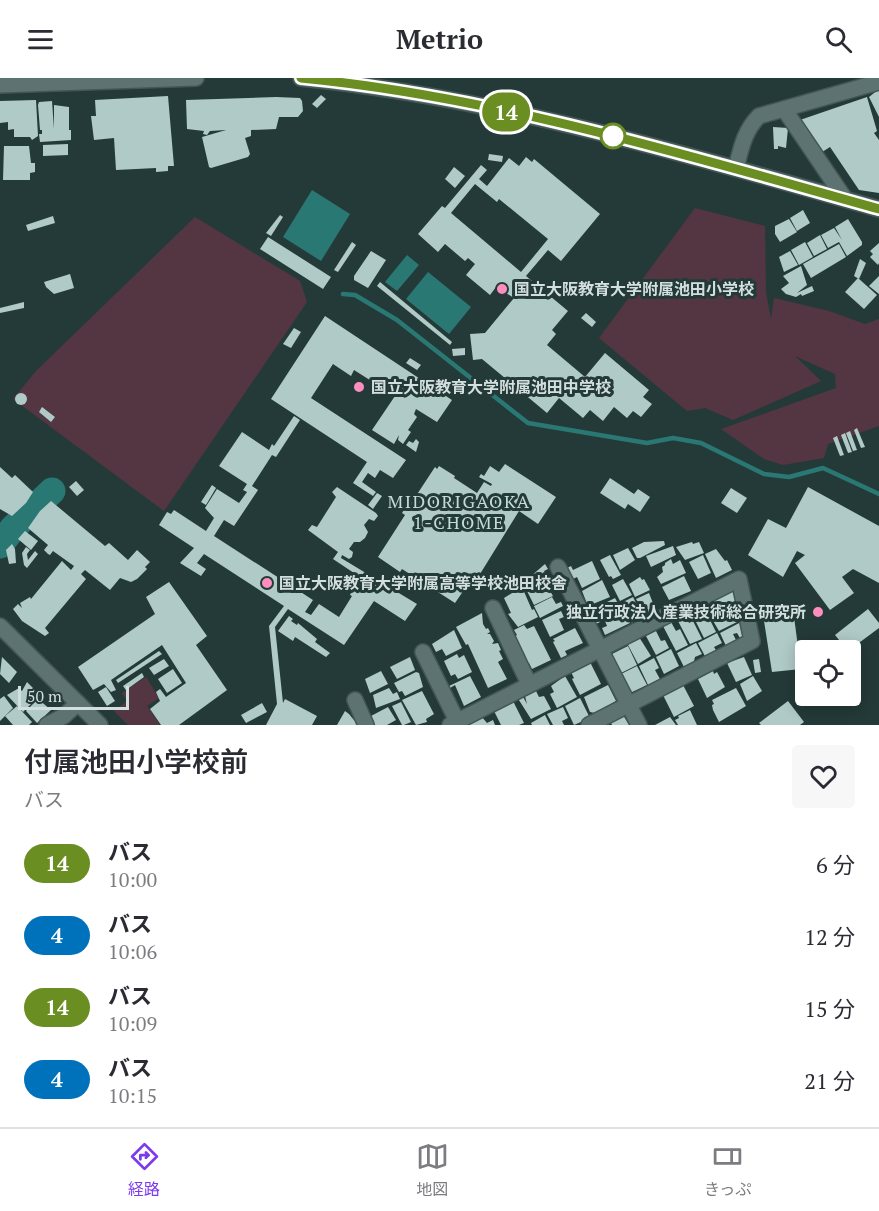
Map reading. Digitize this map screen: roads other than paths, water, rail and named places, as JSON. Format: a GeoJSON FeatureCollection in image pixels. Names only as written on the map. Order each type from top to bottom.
{"type":"FeatureCollection","features":[{"type":"Feature","properties":{"kind":"street"},"geometry":{"type":"LineString","coordinates":[[0,86],[49,81],[196,78]]}},
{"type":"Feature","properties":{"kind":"street"},"geometry":{"type":"LineString","coordinates":[[301,78],[380,82],[548,120],[736,168],[879,209]]}},
{"type":"Feature","properties":{"kind":"street"},"geometry":{"type":"LineString","coordinates":[[736,168],[744,136],[759,116],[879,82]]}},
{"type":"Feature","properties":{"kind":"street"},"geometry":{"type":"LineString","coordinates":[[784,109],[845,199]]}},
{"type":"Feature","properties":{"kind":"street"},"geometry":{"type":"LineString","coordinates":[[558,567],[639,725]]}},
{"type":"Feature","properties":{"kind":"street"},"geometry":{"type":"LineString","coordinates":[[423,652],[454,723],[739,579],[752,641],[589,725]]}},
{"type":"Feature","properties":{"kind":"street"},"geometry":{"type":"LineString","coordinates":[[493,608],[529,684]]}},
{"type":"Feature","properties":{"kind":"street"},"geometry":{"type":"LineString","coordinates":[[0,626],[100,725]]}},
{"type":"Feature","properties":{"kind":"street"},"geometry":{"type":"LineString","coordinates":[[355,700],[366,725]]}},
{"type":"Feature","properties":{"kind":"street"},"geometry":{"type":"LineString","coordinates":[[47,725],[64,716],[78,703]]}},
{"type":"Feature","properties":{"kind":"water"},"geometry":{"type":"Polygon","coordinates":[[[312,190],[350,214],[321,261],[283,237],[312,190]]]}},
{"type":"Feature","properties":{"kind":"water"},"geometry":{"type":"Polygon","coordinates":[[[407,255],[419,265],[397,291],[385,282],[407,255]]]}},
{"type":"Feature","properties":{"kind":"water"},"geometry":{"type":"Polygon","coordinates":[[[428,272],[471,307],[449,334],[406,299],[428,272]]]}},
{"type":"Feature","properties":{"kind":"waterway"},"geometry":{"type":"LineString","coordinates":[[343,294],[355,295],[397,320],[528,423],[647,443],[673,438],[701,443],[764,474],[789,477],[823,468],[879,494]]}},
{"type":"Feature","properties":{"kind":"waterway"},"geometry":{"type":"LineString","coordinates":[[0,545],[13,528],[52,491]]}},
{"type":"Feature","properties":{"kind":"place","name":"国立大阪教育大学附属池田小学校"},"geometry":{"type":"Point","coordinates":[502,289]}},
{"type":"Feature","properties":{"kind":"place","name":"国立大阪教育大学附属池田中学校"},"geometry":{"type":"Point","coordinates":[359,387]}},
{"type":"Feature","properties":{"kind":"place","name":"国立大阪教育大学附属高等学校池田校舎"},"geometry":{"type":"Point","coordinates":[267,583]}},
{"type":"Feature","properties":{"kind":"place","name":"独立行政法人産業技術総合研究所"},"geometry":{"type":"Point","coordinates":[818,612]}},
{"type":"Feature","properties":{"kind":"district","name":"MIDORIGAOKA 1-CHOME"},"geometry":{"type":"Point","coordinates":[459,512]}}]}
